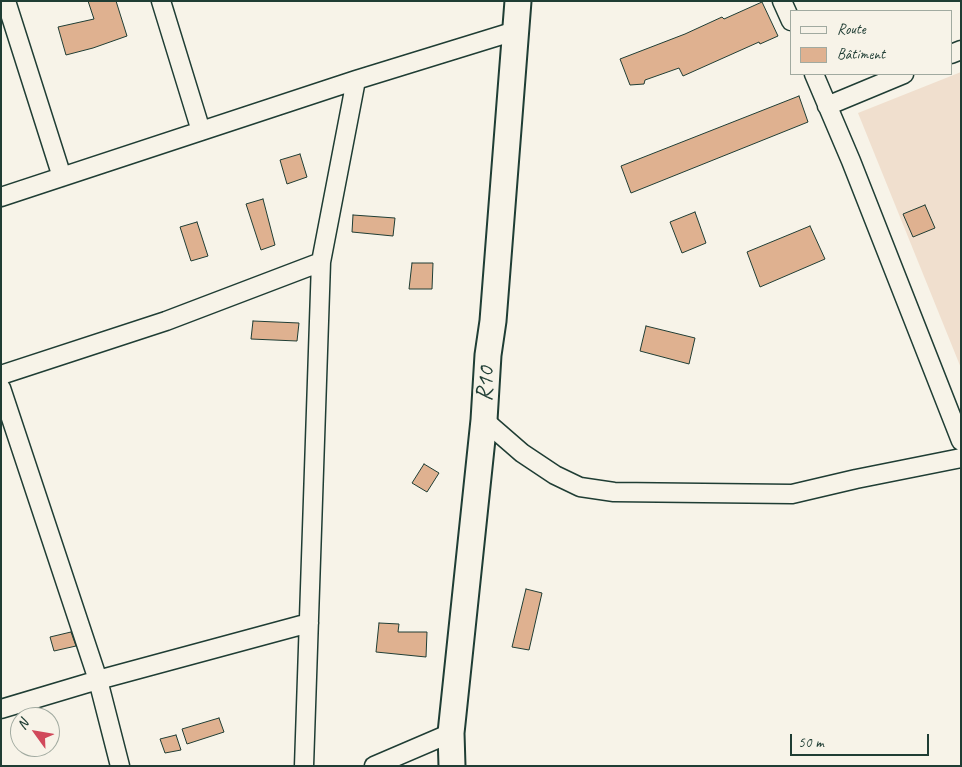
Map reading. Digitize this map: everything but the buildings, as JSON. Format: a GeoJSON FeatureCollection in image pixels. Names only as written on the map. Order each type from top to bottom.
{"type":"FeatureCollection","features":[{"type":"Feature","properties":{"kind":"main road","name":"R10"},"geometry":{"type":"LineString","coordinates":[[452,766],[450,733],[484,420],[518,1]]}},
{"type":"Feature","properties":{"kind":"street"},"geometry":{"type":"LineString","coordinates":[[6,1],[62,177]]}},
{"type":"Feature","properties":{"kind":"street"},"geometry":{"type":"LineString","coordinates":[[161,1],[202,131]]}},
{"type":"Feature","properties":{"kind":"street"},"geometry":{"type":"LineString","coordinates":[[782,1],[790,19]]}},
{"type":"Feature","properties":{"kind":"street"},"geometry":{"type":"LineString","coordinates":[[1,197],[356,80],[516,30]]}},
{"type":"Feature","properties":{"kind":"street"},"geometry":{"type":"LineString","coordinates":[[814,75],[851,161],[961,441]]}},
{"type":"Feature","properties":{"kind":"street"},"geometry":{"type":"LineString","coordinates":[[827,106],[902,75]]}},
{"type":"Feature","properties":{"kind":"street"},"geometry":{"type":"LineString","coordinates":[[304,766],[322,262],[356,80]]}},
{"type":"Feature","properties":{"kind":"street"},"geometry":{"type":"LineString","coordinates":[[1,375],[166,321],[322,262]]}},
{"type":"Feature","properties":{"kind":"street"},"geometry":{"type":"LineString","coordinates":[[1,388],[98,680],[120,766]]}},
{"type":"Feature","properties":{"kind":"street"},"geometry":{"type":"LineString","coordinates":[[484,420],[522,453],[555,475],[580,486],[614,492],[792,494],[961,458]]}},
{"type":"Feature","properties":{"kind":"street"},"geometry":{"type":"LineString","coordinates":[[1,709],[98,680],[309,623]]}},
{"type":"Feature","properties":{"kind":"street"},"geometry":{"type":"LineString","coordinates":[[374,766],[450,733]]}},
{"type":"Feature","properties":{"kind":"shaded area"},"geometry":{"type":"Polygon","coordinates":[[[961,72],[961,368],[858,113],[961,72]]]}}]}
